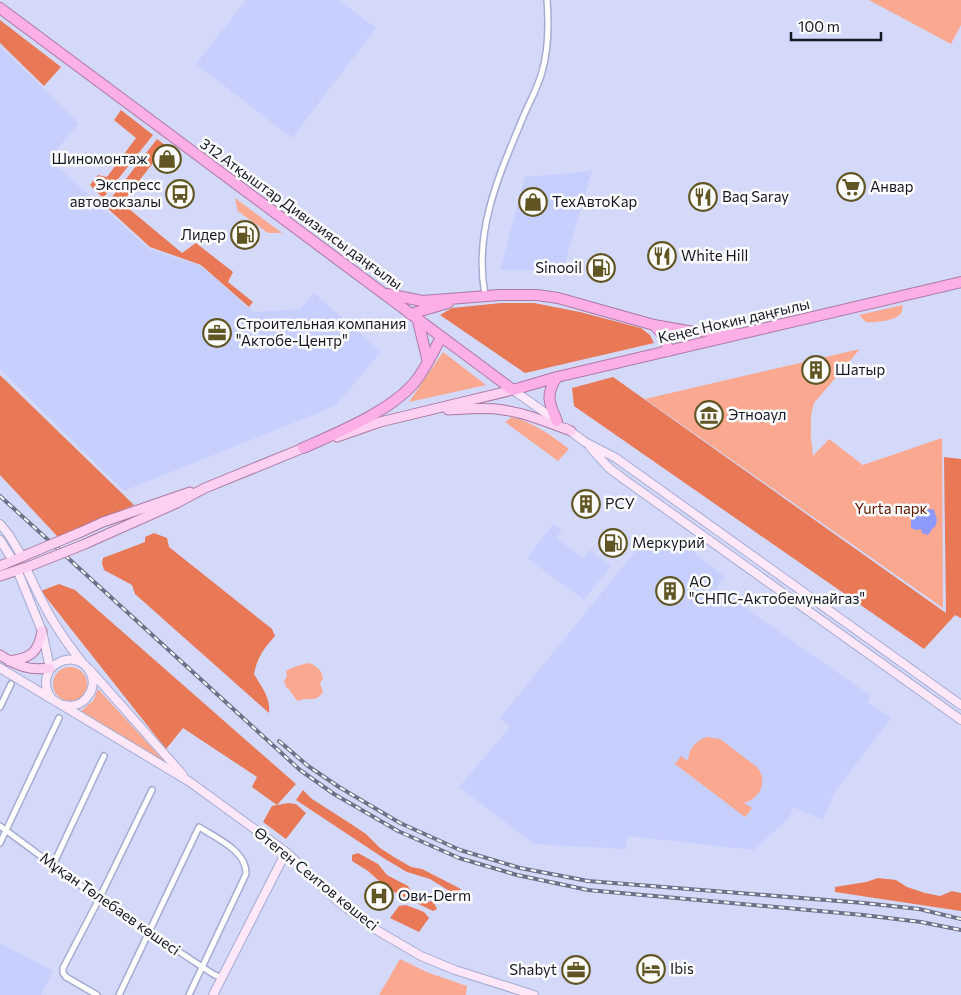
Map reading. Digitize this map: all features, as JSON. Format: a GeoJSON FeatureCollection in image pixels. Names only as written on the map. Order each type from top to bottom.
{"type":"FeatureCollection","features":[{"type":"Feature","properties":{"kind":"highway","name":"312 Атқыштар Дивизиясы даңғылы"},"geometry":{"type":"LineString","coordinates":[[0,8],[223,176],[513,390]]}},
{"type":"Feature","properties":{"kind":"highway","name":"Кеңес Нокин даңғылы"},"geometry":{"type":"LineString","coordinates":[[513,390],[557,377],[961,282]]}},
{"type":"Feature","properties":{"kind":"highway"},"geometry":{"type":"LineString","coordinates":[[384,293],[422,301],[485,295],[530,295],[558,298],[654,325],[695,331],[752,332]]}},
{"type":"Feature","properties":{"kind":"highway"},"geometry":{"type":"LineString","coordinates":[[428,362],[414,317],[462,298]]}},
{"type":"Feature","properties":{"kind":"highway"},"geometry":{"type":"LineString","coordinates":[[654,325],[665,337],[668,351]]}},
{"type":"Feature","properties":{"kind":"highway"},"geometry":{"type":"LineString","coordinates":[[302,448],[379,410],[402,395],[417,379],[441,337]]}},
{"type":"Feature","properties":{"kind":"highway"},"geometry":{"type":"LineString","coordinates":[[557,377],[549,391],[548,399],[557,422]]}},
{"type":"Feature","properties":{"kind":"main road"},"geometry":{"type":"LineString","coordinates":[[0,576],[86,544],[177,503],[205,488],[302,448],[380,422],[513,390]]}},
{"type":"Feature","properties":{"kind":"main road","name":"312 Атқыштар Дивизиясы даңғылы"},"geometry":{"type":"LineString","coordinates":[[513,390],[586,442],[616,458],[960,705]]}},
{"type":"Feature","properties":{"kind":"main road"},"geometry":{"type":"LineString","coordinates":[[416,413],[479,408],[503,410],[526,415],[571,431]]}},
{"type":"Feature","properties":{"kind":"main road","name":"312 Атқыштар Дивизиясы даңғылы"},"geometry":{"type":"LineString","coordinates":[[586,442],[609,468],[961,720]]}},
{"type":"Feature","properties":{"kind":"main road"},"geometry":{"type":"LineString","coordinates":[[0,566],[103,522],[173,497],[205,488]]}},
{"type":"Feature","properties":{"kind":"main road"},"geometry":{"type":"LineString","coordinates":[[657,503],[664,493]]}},
{"type":"Feature","properties":{"kind":"main road"},"geometry":{"type":"LineString","coordinates":[[0,524],[23,555]]}},
{"type":"Feature","properties":{"kind":"main road"},"geometry":{"type":"LineString","coordinates":[[716,545],[723,536]]}},
{"type":"Feature","properties":{"kind":"main road"},"geometry":{"type":"LineString","coordinates":[[0,540],[12,559]]}},
{"type":"Feature","properties":{"kind":"main road"},"geometry":{"type":"LineString","coordinates":[[28,567],[48,616],[65,641],[190,782]]}},
{"type":"Feature","properties":{"kind":"main road"},"geometry":{"type":"LineString","coordinates":[[0,655],[26,668],[37,670],[50,668],[67,659],[86,666],[92,676],[93,685],[91,692],[87,699],[74,706],[56,702],[46,687],[50,668],[42,631],[18,572]]}},
{"type":"Feature","properties":{"kind":"main road"},"geometry":{"type":"LineString","coordinates":[[9,661],[27,657],[34,652],[40,643],[42,631]]}},
{"type":"Feature","properties":{"kind":"main road"},"geometry":{"type":"LineString","coordinates":[[0,668],[190,782]]}},
{"type":"Feature","properties":{"kind":"main road"},"geometry":{"type":"LineString","coordinates":[[952,713],[960,705]]}},
{"type":"Feature","properties":{"kind":"main road","name":"Өтеген Сеитов көшесі"},"geometry":{"type":"LineString","coordinates":[[190,782],[286,852],[339,902],[373,928],[421,956],[454,970],[534,995]]}},
{"type":"Feature","properties":{"kind":"main road"},"geometry":{"type":"LineString","coordinates":[[213,995],[286,852]]}},
{"type":"Feature","properties":{"kind":"street"},"geometry":{"type":"LineString","coordinates":[[485,295],[482,270],[484,230],[496,185],[542,73],[548,36],[547,0]]}},
{"type":"Feature","properties":{"kind":"street"},"geometry":{"type":"LineString","coordinates":[[0,707],[11,684]]}},
{"type":"Feature","properties":{"kind":"street"},"geometry":{"type":"LineString","coordinates":[[0,843],[59,718]]}},
{"type":"Feature","properties":{"kind":"street"},"geometry":{"type":"LineString","coordinates":[[54,865],[104,756]]}},
{"type":"Feature","properties":{"kind":"street"},"geometry":{"type":"LineString","coordinates":[[97,995],[87,993],[66,977],[63,973],[63,968],[152,790]]}},
{"type":"Feature","properties":{"kind":"street","name":"Мұқан Төлебаев көшесі"},"geometry":{"type":"LineString","coordinates":[[0,826],[99,899],[202,967],[222,978]]}},
{"type":"Feature","properties":{"kind":"street"},"geometry":{"type":"LineString","coordinates":[[119,995],[199,827],[235,851],[246,864],[246,874],[189,995]]}},
{"type":"Feature","properties":{"kind":"shaded area"},"geometry":{"type":"Polygon","coordinates":[[[246,0],[339,0],[376,28],[292,138],[196,64],[246,0]]]}},
{"type":"Feature","properties":{"kind":"shaded area"},"geometry":{"type":"Polygon","coordinates":[[[0,20],[61,67],[44,86],[0,43],[0,20]]]}},
{"type":"Feature","properties":{"kind":"shaded area"},"geometry":{"type":"Polygon","coordinates":[[[0,46],[79,123],[49,159],[149,249],[201,266],[253,312],[300,309],[314,293],[381,352],[335,406],[124,491],[0,369],[0,46]]]}},
{"type":"Feature","properties":{"kind":"shaded area"},"geometry":{"type":"Polygon","coordinates":[[[121,110],[153,135],[103,198],[90,185],[98,175],[107,177],[136,138],[114,120],[121,110]]]}},
{"type":"Feature","properties":{"kind":"shaded area"},"geometry":{"type":"Polygon","coordinates":[[[157,139],[173,151],[166,159],[159,155],[122,203],[182,253],[196,243],[233,272],[228,282],[253,302],[249,307],[201,265],[150,247],[105,206],[157,139]]]}},
{"type":"Feature","properties":{"kind":"shaded area"},"geometry":{"type":"Polygon","coordinates":[[[592,171],[562,273],[552,270],[500,270],[525,177],[592,171]]]}},
{"type":"Feature","properties":{"kind":"shaded area"},"geometry":{"type":"Polygon","coordinates":[[[501,303],[534,303],[580,312],[641,328],[650,335],[654,343],[525,373],[440,315],[452,308],[501,303]]]}},
{"type":"Feature","properties":{"kind":"shaded area"},"geometry":{"type":"Polygon","coordinates":[[[0,375],[134,505],[58,537],[0,475],[0,375]]]}},
{"type":"Feature","properties":{"kind":"shaded area"},"geometry":{"type":"Polygon","coordinates":[[[613,377],[946,613],[944,457],[961,459],[961,618],[955,615],[924,649],[574,406],[572,388],[613,377]]]}},
{"type":"Feature","properties":{"kind":"shaded area"},"geometry":{"type":"Polygon","coordinates":[[[553,524],[562,530],[556,538],[584,558],[590,550],[611,566],[584,600],[527,558],[553,524]]]}},
{"type":"Feature","properties":{"kind":"shaded area"},"geometry":{"type":"Polygon","coordinates":[[[154,533],[167,538],[169,547],[272,629],[275,636],[257,663],[254,674],[267,697],[269,713],[135,594],[132,585],[104,570],[103,558],[145,542],[145,537],[154,533]]]}},
{"type":"Feature","properties":{"kind":"shaded area"},"geometry":{"type":"Polygon","coordinates":[[[673,536],[725,577],[717,588],[871,696],[867,702],[891,718],[834,793],[823,820],[793,807],[790,817],[754,850],[628,836],[625,849],[534,844],[459,787],[510,727],[500,718],[646,538],[662,550],[673,536]]]}},
{"type":"Feature","properties":{"kind":"shaded area"},"geometry":{"type":"Polygon","coordinates":[[[59,584],[75,590],[296,784],[277,805],[252,787],[257,777],[183,728],[166,749],[41,591],[59,584]]]}},
{"type":"Feature","properties":{"kind":"shaded area"},"geometry":{"type":"Polygon","coordinates":[[[303,790],[312,799],[366,834],[380,848],[394,857],[411,867],[422,869],[461,889],[456,895],[430,879],[407,872],[385,859],[296,800],[303,790]]]}},
{"type":"Feature","properties":{"kind":"shaded area"},"geometry":{"type":"Polygon","coordinates":[[[288,803],[296,804],[306,813],[286,839],[263,822],[272,806],[288,803]]]}},
{"type":"Feature","properties":{"kind":"shaded area"},"geometry":{"type":"Polygon","coordinates":[[[358,853],[378,864],[387,875],[408,886],[412,893],[425,902],[433,901],[437,909],[433,911],[388,889],[368,871],[352,861],[352,855],[358,853]]]}},
{"type":"Feature","properties":{"kind":"shaded area"},"geometry":{"type":"Polygon","coordinates":[[[878,878],[896,880],[907,887],[940,896],[952,891],[961,893],[961,911],[835,892],[835,887],[878,878]]]}},
{"type":"Feature","properties":{"kind":"shaded area"},"geometry":{"type":"Polygon","coordinates":[[[406,905],[424,912],[429,918],[419,932],[390,918],[399,906],[406,905]]]}},
{"type":"Feature","properties":{"kind":"shaded area"},"geometry":{"type":"Polygon","coordinates":[[[0,943],[53,971],[41,995],[0,995],[0,943]]]}},
{"type":"Feature","properties":{"kind":"green space"},"geometry":{"type":"Polygon","coordinates":[[[869,0],[961,0],[961,25],[951,44],[869,0]]]}},
{"type":"Feature","properties":{"kind":"green space"},"geometry":{"type":"Polygon","coordinates":[[[235,198],[282,233],[268,233],[238,211],[235,198]]]}},
{"type":"Feature","properties":{"kind":"green space"},"geometry":{"type":"Polygon","coordinates":[[[903,305],[899,315],[887,320],[866,322],[859,315],[903,305]]]}},
{"type":"Feature","properties":{"kind":"green space","name":"Yurta парк"},"geometry":{"type":"Polygon","coordinates":[[[860,349],[814,403],[811,415],[813,456],[829,439],[863,465],[942,438],[943,608],[645,399],[860,349]]]}},
{"type":"Feature","properties":{"kind":"green space"},"geometry":{"type":"Polygon","coordinates":[[[443,352],[486,385],[409,402],[443,352]]]}},
{"type":"Feature","properties":{"kind":"green space"},"geometry":{"type":"Polygon","coordinates":[[[512,417],[542,430],[569,449],[558,461],[505,422],[512,417]]]}},
{"type":"Feature","properties":{"kind":"green space"},"geometry":{"type":"Polygon","coordinates":[[[310,663],[322,673],[323,679],[320,683],[323,692],[317,698],[298,701],[286,687],[284,681],[287,676],[286,671],[310,663]]]}},
{"type":"Feature","properties":{"kind":"green space"},"geometry":{"type":"Polygon","coordinates":[[[70,667],[82,672],[87,684],[82,696],[70,701],[58,696],[53,684],[58,672],[70,667]]]}},
{"type":"Feature","properties":{"kind":"green space"},"geometry":{"type":"Polygon","coordinates":[[[98,689],[165,762],[81,711],[93,701],[98,689]]]}},
{"type":"Feature","properties":{"kind":"green space"},"geometry":{"type":"Polygon","coordinates":[[[707,737],[720,739],[757,767],[760,772],[762,778],[761,788],[755,797],[744,803],[752,808],[745,817],[675,764],[681,756],[688,761],[693,746],[707,737]]]}},
{"type":"Feature","properties":{"kind":"green space"},"geometry":{"type":"Polygon","coordinates":[[[400,959],[429,973],[467,986],[466,995],[379,995],[400,959]]]}},
{"type":"Feature","properties":{"kind":"water"},"geometry":{"type":"Polygon","coordinates":[[[926,509],[934,510],[937,520],[935,527],[928,535],[922,533],[921,529],[911,528],[911,519],[917,516],[912,513],[923,512],[926,509]]]}},
{"type":"Feature","properties":{"kind":"railway"},"geometry":{"type":"LineString","coordinates":[[0,496],[300,770],[334,794],[398,831],[459,858],[517,875],[588,890],[863,915],[921,922],[961,930]]}},
{"type":"Feature","properties":{"kind":"railway"},"geometry":{"type":"LineString","coordinates":[[279,741],[308,766],[339,787],[400,823],[460,850],[520,868],[588,881],[919,909],[961,919]]}},
{"type":"Feature","properties":{"kind":"place","name":"Шиномонтаж"},"geometry":{"type":"Point","coordinates":[167,159]}},
{"type":"Feature","properties":{"kind":"place","name":"Анвар"},"geometry":{"type":"Point","coordinates":[851,187]}},
{"type":"Feature","properties":{"kind":"place","name":"Экспресс автовокзалы"},"geometry":{"type":"Point","coordinates":[180,194]}},
{"type":"Feature","properties":{"kind":"place","name":"Baq Saray"},"geometry":{"type":"Point","coordinates":[703,197]}},
{"type":"Feature","properties":{"kind":"place","name":"ТехАвтоКар"},"geometry":{"type":"Point","coordinates":[533,202]}},
{"type":"Feature","properties":{"kind":"place","name":"Лидер"},"geometry":{"type":"Point","coordinates":[245,235]}},
{"type":"Feature","properties":{"kind":"place","name":"White Hill"},"geometry":{"type":"Point","coordinates":[662,256]}},
{"type":"Feature","properties":{"kind":"place","name":"Sinooil"},"geometry":{"type":"Point","coordinates":[601,268]}},
{"type":"Feature","properties":{"kind":"place","name":"Строительная компания \"Актобе-Центр\""},"geometry":{"type":"Point","coordinates":[217,333]}},
{"type":"Feature","properties":{"kind":"place","name":"Шатыр"},"geometry":{"type":"Point","coordinates":[816,370]}},
{"type":"Feature","properties":{"kind":"place","name":"Этноаул"},"geometry":{"type":"Point","coordinates":[709,415]}},
{"type":"Feature","properties":{"kind":"place","name":"РСУ"},"geometry":{"type":"Point","coordinates":[586,504]}},
{"type":"Feature","properties":{"kind":"place","name":"Меркурий"},"geometry":{"type":"Point","coordinates":[613,543]}},
{"type":"Feature","properties":{"kind":"place","name":"АО \"СНПС-Актобемунайгаз\""},"geometry":{"type":"Point","coordinates":[670,591]}},
{"type":"Feature","properties":{"kind":"place","name":"Ови-Derm"},"geometry":{"type":"Point","coordinates":[379,896]}},
{"type":"Feature","properties":{"kind":"place","name":"Ibis"},"geometry":{"type":"Point","coordinates":[651,969]}},
{"type":"Feature","properties":{"kind":"place","name":"Shabyt"},"geometry":{"type":"Point","coordinates":[576,970]}}]}
